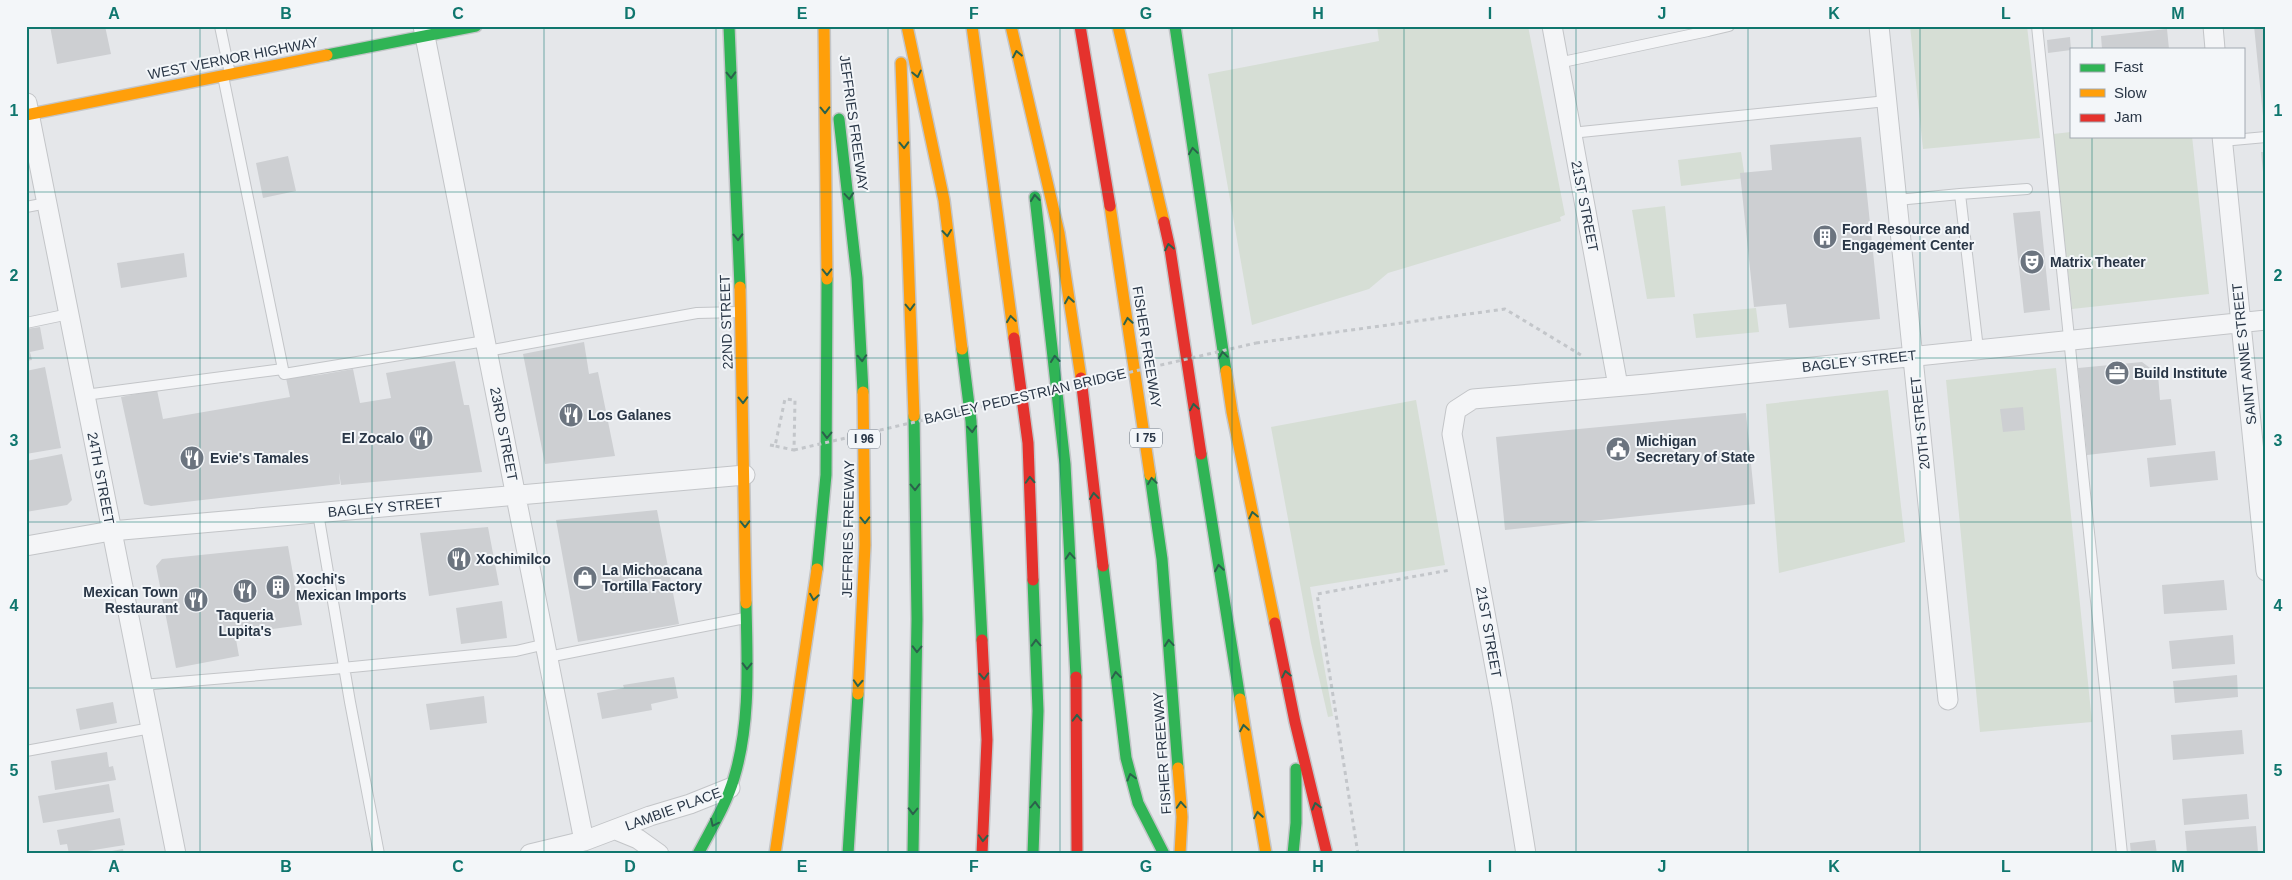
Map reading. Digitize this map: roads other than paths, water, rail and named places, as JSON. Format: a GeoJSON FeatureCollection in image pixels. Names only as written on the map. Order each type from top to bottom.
{"type":"FeatureCollection","features":[{"type":"Feature","properties":{"kind":"main road","name":"WEST VERNOR HIGHWAY"},"geometry":{"type":"LineString","coordinates":[[27,110],[226,75],[424,32],[476,26]]}},
{"type":"Feature","properties":{"kind":"main road","name":"22ND STREET"},"geometry":{"type":"LineString","coordinates":[[698,854],[730,788],[745,723],[747,617],[745,475],[741,312],[729,26]]}},
{"type":"Feature","properties":{"kind":"main road"},"geometry":{"type":"LineString","coordinates":[[775,854],[816,586],[826,475],[828,386],[825,26]]}},
{"type":"Feature","properties":{"kind":"main road","name":"JEFFRIES FREEWAY"},"geometry":{"type":"LineString","coordinates":[[825,26],[847,169],[862,357],[865,545],[848,854]]}},
{"type":"Feature","properties":{"kind":"main road"},"geometry":{"type":"LineString","coordinates":[[900,26],[915,438],[917,609],[913,854]]}},
{"type":"Feature","properties":{"kind":"main road"},"geometry":{"type":"LineString","coordinates":[[906,26],[944,200],[971,421],[987,740],[982,854]]}},
{"type":"Feature","properties":{"kind":"main road"},"geometry":{"type":"LineString","coordinates":[[972,26],[1028,443],[1038,711],[1033,854]]}},
{"type":"Feature","properties":{"kind":"main road"},"geometry":{"type":"LineString","coordinates":[[1011,26],[1022,81],[1058,232],[1077,348],[1126,758],[1138,803],[1164,854]]}},
{"type":"Feature","properties":{"kind":"main road","name":"FISHER FREEWAY"},"geometry":{"type":"LineString","coordinates":[[1080,26],[1124,295],[1162,559],[1182,816],[1180,854]]}},
{"type":"Feature","properties":{"kind":"main road"},"geometry":{"type":"LineString","coordinates":[[1118,26],[1170,249],[1252,776],[1266,854]]}},
{"type":"Feature","properties":{"kind":"main road"},"geometry":{"type":"LineString","coordinates":[[1174,26],[1232,412],[1295,722],[1327,854]]}},
{"type":"Feature","properties":{"kind":"main road"},"geometry":{"type":"LineString","coordinates":[[1022,81],[1032,170]]}},
{"type":"Feature","properties":{"kind":"main road"},"geometry":{"type":"LineString","coordinates":[[1034,189],[1065,464],[1074,617],[1078,767],[1077,854]]}},
{"type":"Feature","properties":{"kind":"main road"},"geometry":{"type":"LineString","coordinates":[[1293,854],[1296,823],[1295,722]]}},
{"type":"Feature","properties":{"kind":"street","name":"21ST STREET"},"geometry":{"type":"LineString","coordinates":[[1552,26],[1618,386]]}},
{"type":"Feature","properties":{"kind":"street","name":"20TH STREET"},"geometry":{"type":"LineString","coordinates":[[1879,26],[1948,700]]}},
{"type":"Feature","properties":{"kind":"street"},"geometry":{"type":"LineString","coordinates":[[2213,26],[2215,48]]}},
{"type":"Feature","properties":{"kind":"street","name":"23RD STREET"},"geometry":{"type":"LineString","coordinates":[[424,32],[584,841]]}},
{"type":"Feature","properties":{"kind":"street","name":"24TH STREET"},"geometry":{"type":"LineString","coordinates":[[27,110],[176,854]]}},
{"type":"Feature","properties":{"kind":"street","name":"SAINT ANNE STREET"},"geometry":{"type":"LineString","coordinates":[[2222,139],[2266,571]]}},
{"type":"Feature","properties":{"kind":"street","name":"BAGLEY STREET"},"geometry":{"type":"LineString","coordinates":[[1456,410],[1473,399],[2266,320]]}},
{"type":"Feature","properties":{"kind":"street","name":"21ST STREET"},"geometry":{"type":"LineString","coordinates":[[1456,410],[1452,434],[1502,705],[1526,854]]}},
{"type":"Feature","properties":{"kind":"street","name":"BAGLEY STREET"},"geometry":{"type":"LineString","coordinates":[[26,546],[111,531],[745,475]]}},
{"type":"Feature","properties":{"kind":"street","name":"LAMBIE PLACE"},"geometry":{"type":"LineString","coordinates":[[530,854],[584,841],[650,816],[705,799],[730,788]]}},
{"type":"Feature","properties":{"kind":"street","name":"LAMBIE PLACE"},"geometry":{"type":"LineString","coordinates":[[616,830],[638,839],[659,854]]}},
{"type":"Feature","properties":{"kind":"lane"},"geometry":{"type":"LineString","coordinates":[[220,26],[226,75],[284,374],[486,346],[697,313],[741,312]]}},
{"type":"Feature","properties":{"kind":"lane"},"geometry":{"type":"LineString","coordinates":[[1558,63],[1707,29],[1729,26]]}},
{"type":"Feature","properties":{"kind":"lane"},"geometry":{"type":"LineString","coordinates":[[2037,26],[2122,854]]}},
{"type":"Feature","properties":{"kind":"lane"},"geometry":{"type":"LineString","coordinates":[[1571,133],[1887,101]]}},
{"type":"Feature","properties":{"kind":"lane"},"geometry":{"type":"LineString","coordinates":[[2222,139],[2266,137]]}},
{"type":"Feature","properties":{"kind":"lane"},"geometry":{"type":"LineString","coordinates":[[1897,200],[2027,188]]}},
{"type":"Feature","properties":{"kind":"lane"},"geometry":{"type":"LineString","coordinates":[[1960,194],[1978,348]]}},
{"type":"Feature","properties":{"kind":"lane"},"geometry":{"type":"LineString","coordinates":[[26,207],[46,203]]}},
{"type":"Feature","properties":{"kind":"lane"},"geometry":{"type":"LineString","coordinates":[[26,323],[68,314]]}},
{"type":"Feature","properties":{"kind":"lane"},"geometry":{"type":"LineString","coordinates":[[84,394],[283,369]]}},
{"type":"Feature","properties":{"kind":"lane"},"geometry":{"type":"LineString","coordinates":[[318,513],[344,668],[379,854]]}},
{"type":"Feature","properties":{"kind":"lane"},"geometry":{"type":"LineString","coordinates":[[142,685],[344,668],[516,650],[547,650],[747,617]]}},
{"type":"Feature","properties":{"kind":"lane"},"geometry":{"type":"LineString","coordinates":[[26,751],[151,728]]}},
{"type":"Feature","properties":{"kind":"place","name":"Ford Resource and Engagement Center"},"geometry":{"type":"Point","coordinates":[1825,237]}},
{"type":"Feature","properties":{"kind":"place","name":"Matrix Theater"},"geometry":{"type":"Point","coordinates":[2032,262]}},
{"type":"Feature","properties":{"kind":"place","name":"Build Institute"},"geometry":{"type":"Point","coordinates":[2117,373]}},
{"type":"Feature","properties":{"kind":"place","name":"Los Galanes"},"geometry":{"type":"Point","coordinates":[571,415]}},
{"type":"Feature","properties":{"kind":"place","name":"El Zocalo"},"geometry":{"type":"Point","coordinates":[421,438]}},
{"type":"Feature","properties":{"kind":"place","name":"Michigan Secretary of State"},"geometry":{"type":"Point","coordinates":[1618,449]}},
{"type":"Feature","properties":{"kind":"place","name":"Evie's Tamales"},"geometry":{"type":"Point","coordinates":[192,458]}},
{"type":"Feature","properties":{"kind":"place","name":"Xochimilco"},"geometry":{"type":"Point","coordinates":[459,559]}},
{"type":"Feature","properties":{"kind":"place","name":"La Michoacana Tortilla Factory"},"geometry":{"type":"Point","coordinates":[585,578]}},
{"type":"Feature","properties":{"kind":"place","name":"Xochi's Mexican Imports"},"geometry":{"type":"Point","coordinates":[278,587]}},
{"type":"Feature","properties":{"kind":"place","name":"Taqueria Lupita's"},"geometry":{"type":"Point","coordinates":[245,591]}},
{"type":"Feature","properties":{"kind":"place","name":"Mexican Town Restaurant"},"geometry":{"type":"Point","coordinates":[196,600]}}]}
